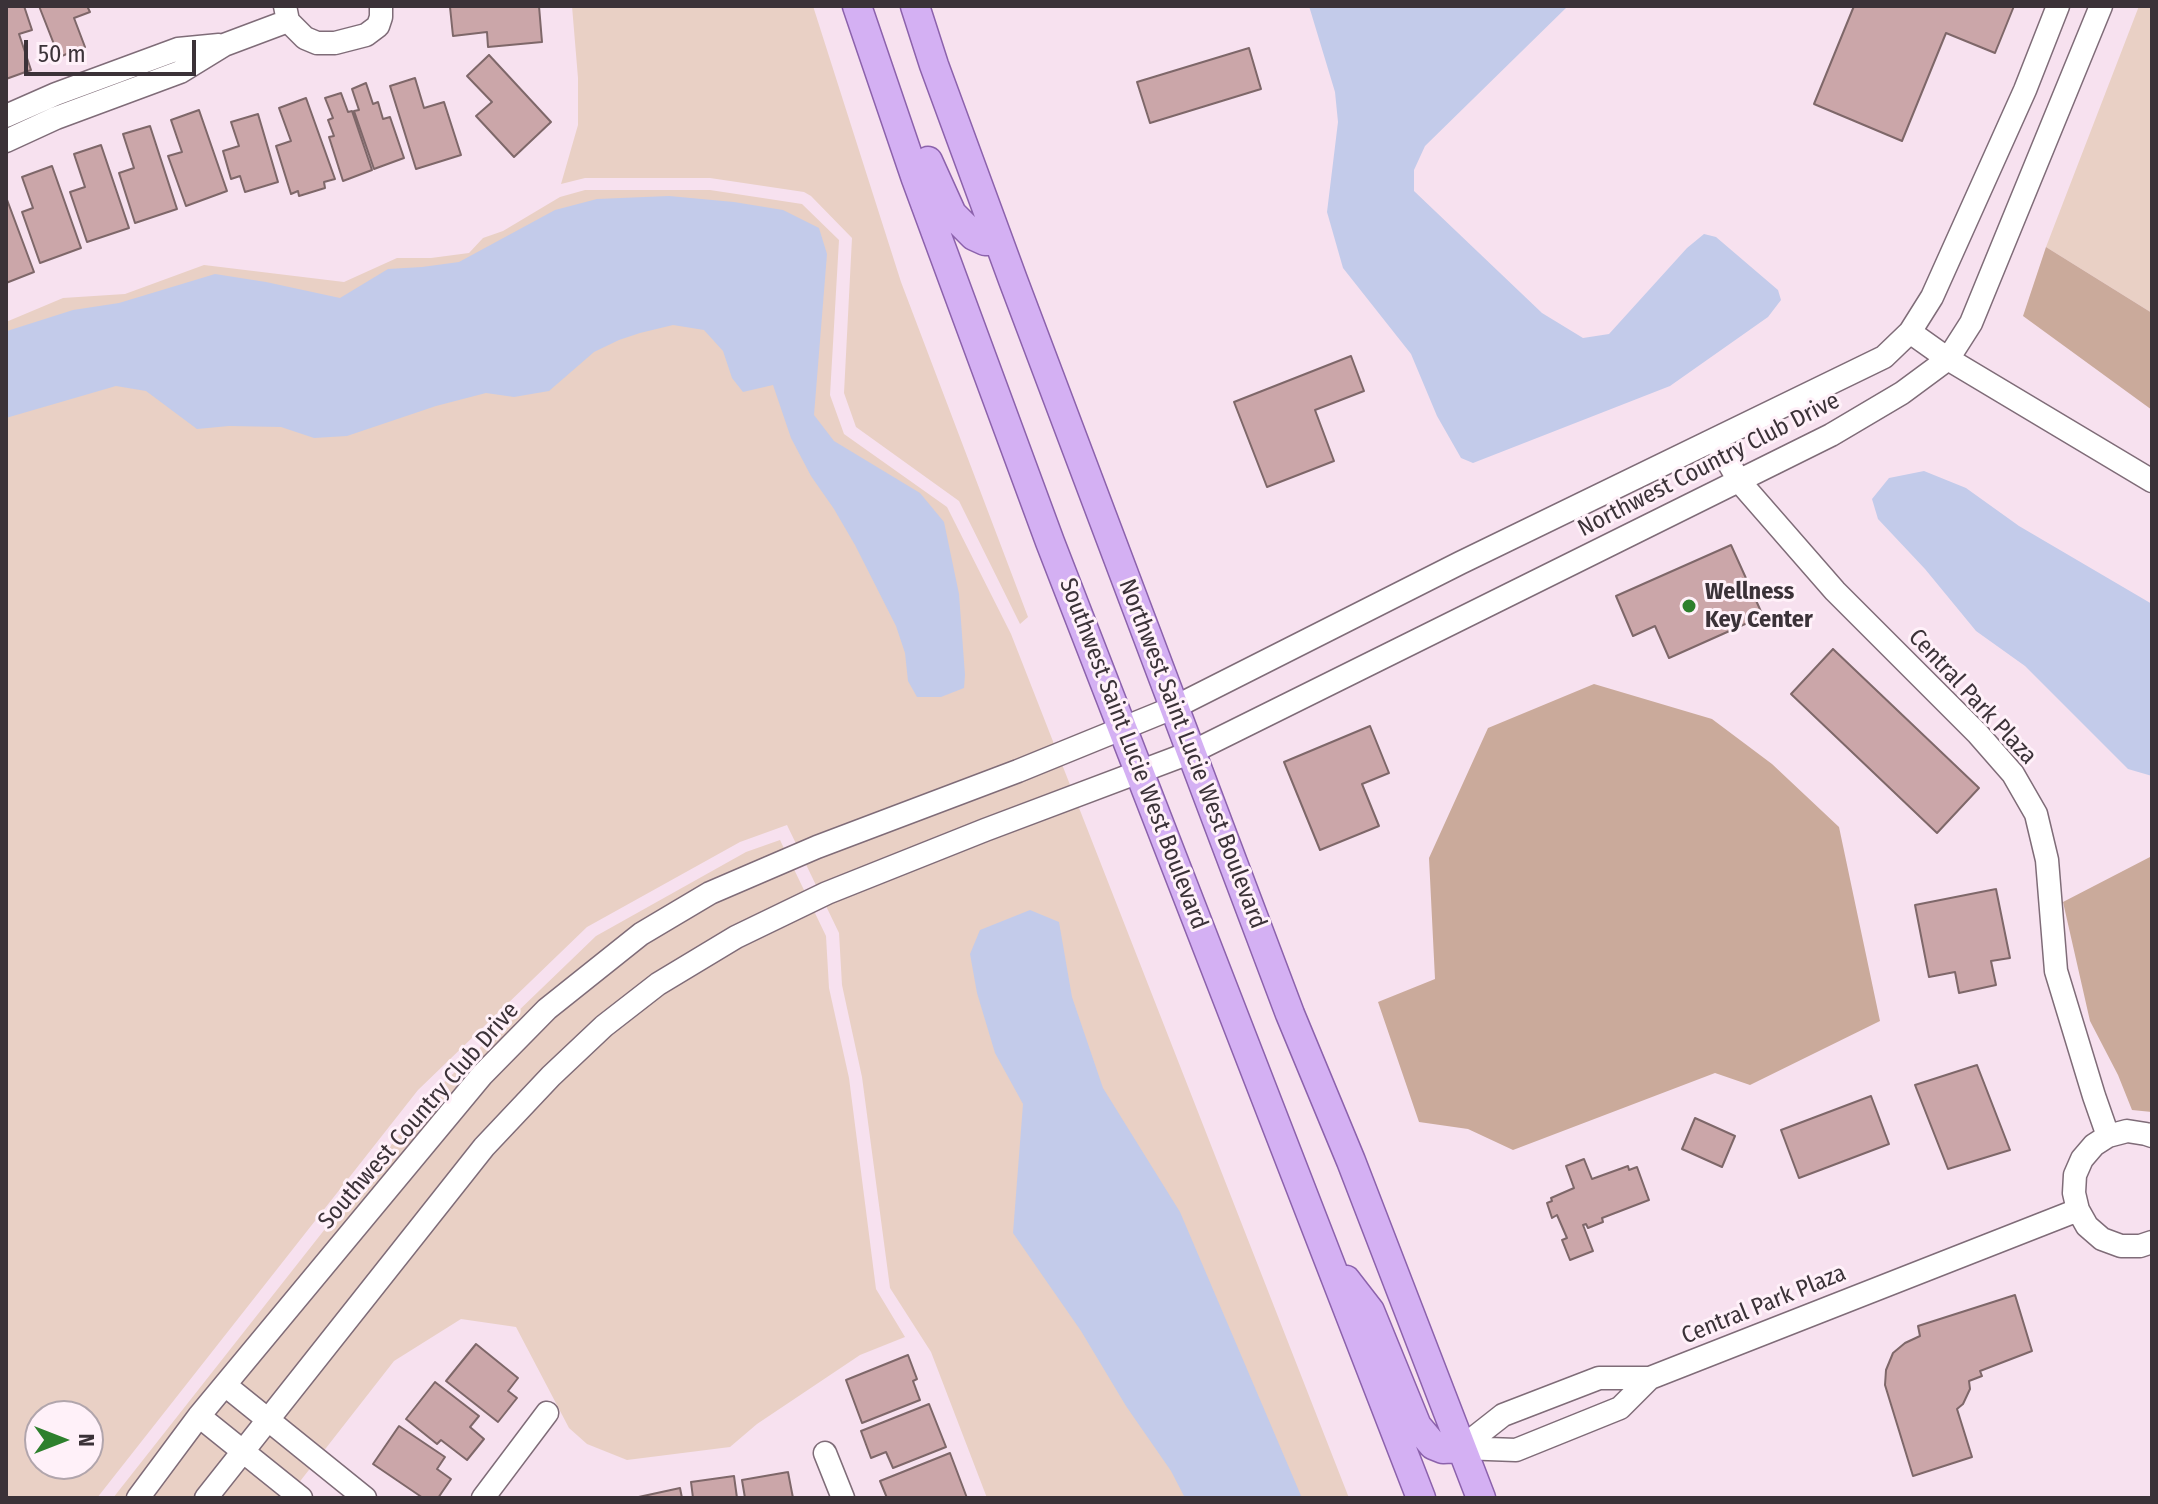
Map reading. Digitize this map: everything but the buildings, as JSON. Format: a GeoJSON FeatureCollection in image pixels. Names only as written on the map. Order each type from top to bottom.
{"type":"FeatureCollection","features":[{"type":"Feature","properties":{"kind":"main road","name":"Southwest Saint Lucie West Boulevard"},"geometry":{"type":"LineString","coordinates":[[857,6],[916,179],[1050,542],[1421,1498]]}},
{"type":"Feature","properties":{"kind":"main road"},"geometry":{"type":"LineString","coordinates":[[873,6],[932,172],[952,214],[974,236],[985,241],[998,241]]}},
{"type":"Feature","properties":{"kind":"main road","name":"Northwest Saint Lucie West Boulevard"},"geometry":{"type":"LineString","coordinates":[[915,6],[998,241],[1290,1014],[1351,1161],[1481,1498]]}},
{"type":"Feature","properties":{"kind":"main road"},"geometry":{"type":"LineString","coordinates":[[1326,1254],[1370,1311],[1417,1426],[1433,1445],[1443,1449],[1461,1448]]}},
{"type":"Feature","properties":{"kind":"street"},"geometry":{"type":"LineString","coordinates":[[6,116],[48,110],[180,72],[224,45],[286,14],[305,38],[317,43],[335,43],[366,35],[378,26],[381,6]]}},
{"type":"Feature","properties":{"kind":"street","name":"Northwest Country Club Drive"},"geometry":{"type":"LineString","coordinates":[[1123,729],[1175,707],[1460,563],[1884,357],[1910,332],[1932,297],[2025,90],[2058,6]]}},
{"type":"Feature","properties":{"kind":"street","name":"Northwest Country Club Drive"},"geometry":{"type":"LineString","coordinates":[[1140,770],[1192,752],[1831,435],[1902,393],[1948,359],[1971,323],[2101,6]]}},
{"type":"Feature","properties":{"kind":"street"},"geometry":{"type":"LineString","coordinates":[[6,141],[48,110]]}},
{"type":"Feature","properties":{"kind":"street"},"geometry":{"type":"LineString","coordinates":[[1910,332],[1948,359],[2152,481]]}},
{"type":"Feature","properties":{"kind":"street","name":"Central Park Plaza"},"geometry":{"type":"LineString","coordinates":[[1715,439],[1739,481],[1835,591],[1978,734],[2013,774],[2036,814],[2047,860],[2056,971],[2108,1136]]}},
{"type":"Feature","properties":{"kind":"street","name":"Southwest Country Club Drive"},"geometry":{"type":"LineString","coordinates":[[138,1498],[199,1416],[482,1075],[547,1009],[641,934],[710,893],[817,847],[1123,729]]}},
{"type":"Feature","properties":{"kind":"street"},"geometry":{"type":"LineString","coordinates":[[206,1498],[484,1147],[604,1026],[658,984],[736,937],[827,893],[1140,770]]}},
{"type":"Feature","properties":{"kind":"street"},"geometry":{"type":"LineString","coordinates":[[2152,1136],[2127,1131],[2108,1136],[2094,1145],[2082,1159],[2075,1175],[2074,1193],[2078,1210],[2087,1226],[2102,1239],[2121,1246],[2140,1246],[2152,1242]]}},
{"type":"Feature","properties":{"kind":"street","name":"Central Park Plaza"},"geometry":{"type":"LineString","coordinates":[[1461,1448],[1503,1415],[1599,1378],[1650,1378],[2078,1210]]}},
{"type":"Feature","properties":{"kind":"street","name":"Central Park Plaza"},"geometry":{"type":"LineString","coordinates":[[1461,1448],[1516,1450],[1620,1408],[1650,1378]]}},
{"type":"Feature","properties":{"kind":"street"},"geometry":{"type":"LineString","coordinates":[[225,1385],[365,1498]]}},
{"type":"Feature","properties":{"kind":"street"},"geometry":{"type":"LineString","coordinates":[[483,1498],[547,1413]]}},
{"type":"Feature","properties":{"kind":"street"},"geometry":{"type":"LineString","coordinates":[[199,1416],[301,1498]]}},
{"type":"Feature","properties":{"kind":"street"},"geometry":{"type":"LineString","coordinates":[[825,1453],[843,1498]]}},
{"type":"Feature","properties":{"kind":"shaded area"},"geometry":{"type":"Polygon","coordinates":[[[572,6],[813,6],[901,282],[1028,617],[1020,624],[959,501],[856,427],[844,393],[852,238],[811,196],[804,192],[710,178],[585,178],[561,184],[578,125],[572,6]]]}},
{"type":"Feature","properties":{"kind":"shaded area"},"geometry":{"type":"Polygon","coordinates":[[[2139,6],[2152,6],[2152,313],[2046,247],[2139,6]]]}},
{"type":"Feature","properties":{"kind":"shaded area"},"geometry":{"type":"Polygon","coordinates":[[[585,190],[710,190],[802,204],[839,240],[830,395],[844,434],[947,507],[1011,634],[1349,1498],[987,1498],[931,1352],[890,1288],[862,1077],[842,985],[839,933],[787,825],[740,842],[587,927],[418,1090],[97,1498],[6,1498],[6,322],[63,298],[125,294],[204,265],[344,282],[397,258],[469,253],[483,238],[503,231],[560,197],[585,190]]]}},
{"type":"Feature","properties":{"kind":"shaded area"},"geometry":{"type":"Polygon","coordinates":[[[2046,247],[2152,313],[2152,410],[2023,316],[2046,247]]]}},
{"type":"Feature","properties":{"kind":"shaded area"},"geometry":{"type":"Polygon","coordinates":[[[1594,684],[1712,719],[1772,764],[1839,827],[1880,1021],[1750,1085],[1715,1073],[1513,1150],[1468,1129],[1419,1122],[1378,1002],[1435,979],[1429,858],[1488,728],[1594,684]]]}},
{"type":"Feature","properties":{"kind":"shaded area"},"geometry":{"type":"Polygon","coordinates":[[[780,840],[826,936],[829,988],[849,1078],[876,1289],[905,1337],[860,1355],[757,1424],[730,1447],[627,1460],[587,1444],[569,1428],[516,1327],[461,1319],[394,1361],[287,1498],[113,1498],[429,1097],[596,936],[746,852],[780,840]]]}},
{"type":"Feature","properties":{"kind":"shaded area"},"geometry":{"type":"Polygon","coordinates":[[[2150,857],[2152,1112],[2132,1110],[2090,1021],[2063,902],[2150,857]]]}},
{"type":"Feature","properties":{"kind":"water"},"geometry":{"type":"Polygon","coordinates":[[[1309,6],[1568,6],[1425,146],[1414,170],[1414,191],[1542,313],[1583,338],[1609,334],[1687,248],[1704,234],[1716,237],[1778,290],[1781,300],[1768,317],[1670,386],[1473,463],[1461,458],[1437,416],[1411,354],[1343,268],[1327,212],[1338,122],[1335,92],[1309,6]]]}},
{"type":"Feature","properties":{"kind":"water"},"geometry":{"type":"Polygon","coordinates":[[[669,196],[783,210],[819,228],[827,254],[814,415],[834,441],[920,493],[944,522],[959,594],[964,688],[941,697],[917,697],[908,681],[905,653],[896,626],[855,545],[791,438],[773,385],[743,392],[732,378],[723,351],[704,330],[673,325],[640,333],[594,352],[549,391],[514,397],[486,393],[347,436],[314,438],[281,427],[197,429],[146,391],[116,386],[6,418],[7,331],[73,310],[119,303],[215,274],[340,298],[388,269],[459,262],[555,210],[597,199],[669,196]]]}},
{"type":"Feature","properties":{"kind":"water"},"geometry":{"type":"Polygon","coordinates":[[[1924,471],[1966,488],[2019,526],[2152,604],[2152,776],[2128,769],[2025,666],[1976,631],[1925,569],[1878,519],[1872,499],[1889,478],[1924,471]]]}},
{"type":"Feature","properties":{"kind":"water"},"geometry":{"type":"Polygon","coordinates":[[[1030,910],[1059,922],[1072,997],[1103,1088],[1180,1212],[1302,1498],[1185,1498],[1081,1331],[1013,1233],[1023,1104],[995,1053],[977,993],[970,954],[980,930],[1030,910]]]}},
{"type":"Feature","properties":{"kind":"place","name":"Wellness Key Center"},"geometry":{"type":"Point","coordinates":[1689,606]}}]}
